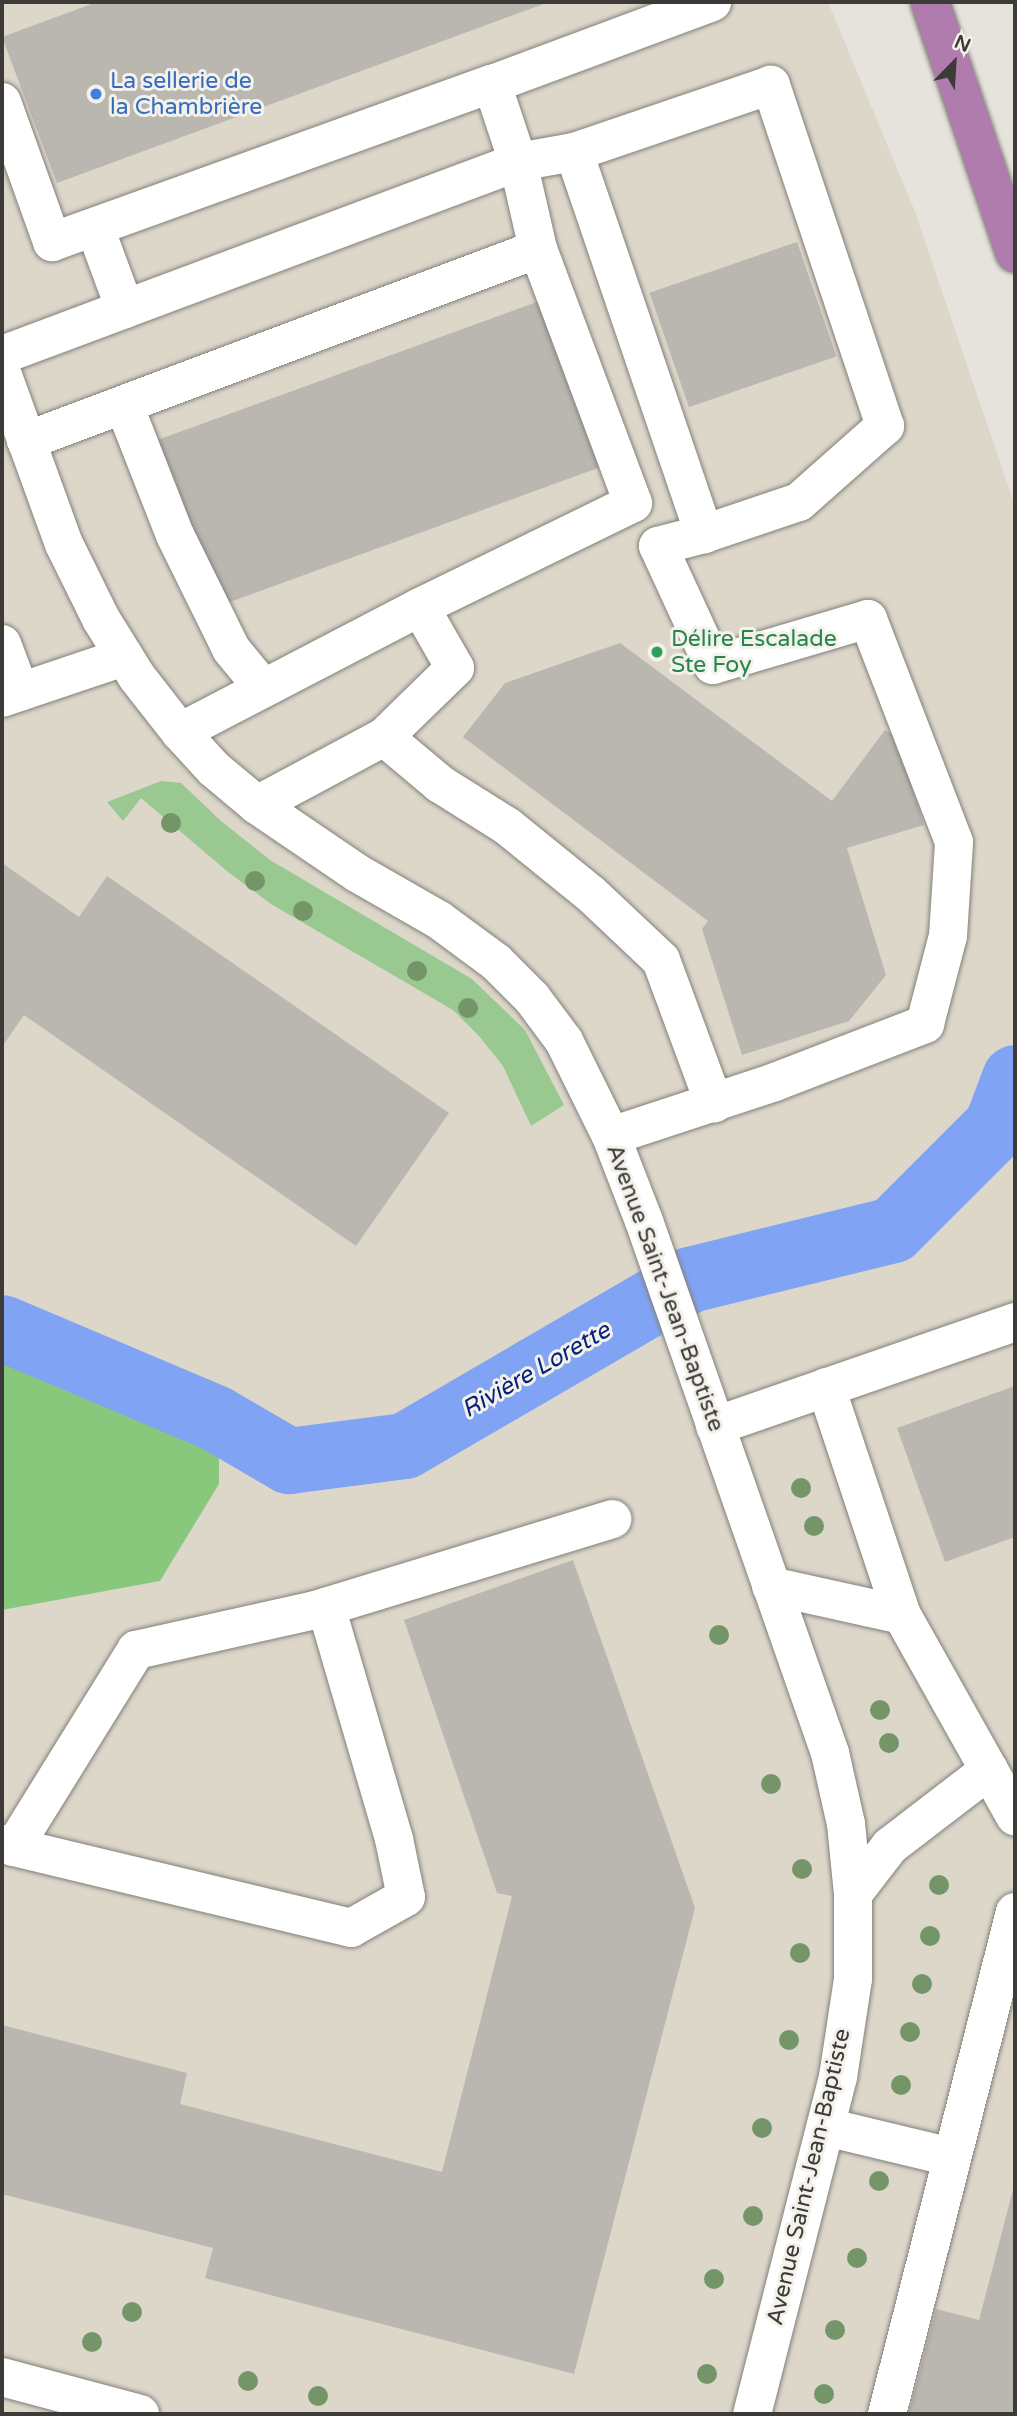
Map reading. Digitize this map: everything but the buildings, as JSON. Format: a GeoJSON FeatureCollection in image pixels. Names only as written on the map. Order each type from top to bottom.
{"type":"FeatureCollection","features":[{"type":"Feature","properties":{"kind":"highway"},"geometry":{"type":"LineString","coordinates":[[905,2],[983,161]]}},
{"type":"Feature","properties":{"kind":"highway"},"geometry":{"type":"LineString","coordinates":[[930,2],[1015,253]]}},
{"type":"Feature","properties":{"kind":"street"},"geometry":{"type":"LineString","coordinates":[[2,103],[52,242],[712,2]]}},
{"type":"Feature","properties":{"kind":"street"},"geometry":{"type":"LineString","coordinates":[[492,84],[518,162],[538,249],[633,503],[658,546],[713,664],[868,620],[954,842],[948,936],[925,1024],[775,1083],[611,1136]]}},
{"type":"Feature","properties":{"kind":"street"},"geometry":{"type":"LineString","coordinates":[[2,355],[518,162],[575,152],[771,85],[885,426],[799,502],[704,534],[658,546]]}},
{"type":"Feature","properties":{"kind":"street"},"geometry":{"type":"LineString","coordinates":[[575,152],[704,534]]}},
{"type":"Feature","properties":{"kind":"street"},"geometry":{"type":"LineString","coordinates":[[95,228],[125,309]]}},
{"type":"Feature","properties":{"kind":"street"},"geometry":{"type":"LineString","coordinates":[[26,441],[538,249]]}},
{"type":"Feature","properties":{"kind":"street","name":"Avenue Saint-Jean-Baptiste"},"geometry":{"type":"LineString","coordinates":[[2,373],[64,544],[101,619],[124,657],[180,732],[214,769],[257,805],[356,873],[439,920],[496,962],[532,998],[564,1041],[611,1136],[644,1221],[830,1753],[846,1824],[853,1894],[853,1979],[838,2077],[751,2414]]}},
{"type":"Feature","properties":{"kind":"street"},"geometry":{"type":"LineString","coordinates":[[124,405],[175,535],[230,649],[263,688]]}},
{"type":"Feature","properties":{"kind":"street"},"geometry":{"type":"LineString","coordinates":[[180,732],[420,607],[633,503]]}},
{"type":"Feature","properties":{"kind":"street"},"geometry":{"type":"LineString","coordinates":[[257,805],[384,737],[455,668],[420,607]]}},
{"type":"Feature","properties":{"kind":"street"},"geometry":{"type":"LineString","coordinates":[[2,644],[11,695],[124,657]]}},
{"type":"Feature","properties":{"kind":"street"},"geometry":{"type":"LineString","coordinates":[[384,737],[440,784],[517,835],[591,894],[661,960],[714,1103]]}},
{"type":"Feature","properties":{"kind":"street"},"geometry":{"type":"LineString","coordinates":[[715,1426],[1015,1322]]}},
{"type":"Feature","properties":{"kind":"street"},"geometry":{"type":"LineString","coordinates":[[826,1387],[902,1615],[1015,1816]]}},
{"type":"Feature","properties":{"kind":"street"},"geometry":{"type":"LineString","coordinates":[[326,1607],[394,1839],[406,1896],[351,1928],[8,1846],[136,1650],[326,1607],[612,1519]]}},
{"type":"Feature","properties":{"kind":"street"},"geometry":{"type":"LineString","coordinates":[[771,1586],[902,1615]]}},
{"type":"Feature","properties":{"kind":"street"},"geometry":{"type":"LineString","coordinates":[[853,1894],[890,1846],[989,1770]]}},
{"type":"Feature","properties":{"kind":"street"},"geometry":{"type":"LineString","coordinates":[[887,2414],[1015,1912]]}},
{"type":"Feature","properties":{"kind":"street"},"geometry":{"type":"LineString","coordinates":[[826,2127],[951,2158]]}},
{"type":"Feature","properties":{"kind":"street"},"geometry":{"type":"LineString","coordinates":[[2,2377],[140,2414]]}},
{"type":"Feature","properties":{"kind":"shaded area"},"geometry":{"type":"Polygon","coordinates":[[[2,2],[828,2],[914,209],[1015,506],[1015,2414],[2,2414],[2,2]]]}},
{"type":"Feature","properties":{"kind":"green space"},"geometry":{"type":"Polygon","coordinates":[[[161,781],[181,783],[221,821],[270,860],[472,979],[525,1030],[564,1105],[531,1126],[503,1066],[453,1010],[271,904],[228,872],[141,798],[123,821],[107,802],[161,781]]]}},
{"type":"Feature","properties":{"kind":"green space"},"geometry":{"type":"Polygon","coordinates":[[[2,1298],[219,1398],[219,1484],[160,1581],[2,1610],[2,1298]]]}},
{"type":"Feature","properties":{"kind":"waterway","name":"Rivière Lorette"},"geometry":{"type":"LineString","coordinates":[[2,1328],[215,1418],[289,1461],[405,1446],[690,1280],[893,1230],[997,1126],[1015,1078]]}},
{"type":"Feature","properties":{"kind":"place","name":"La sellerie de la Chambrière"},"geometry":{"type":"Point","coordinates":[96,94]}},
{"type":"Feature","properties":{"kind":"place","name":"Délire Escalade Ste Foy"},"geometry":{"type":"Point","coordinates":[657,652]}}]}
